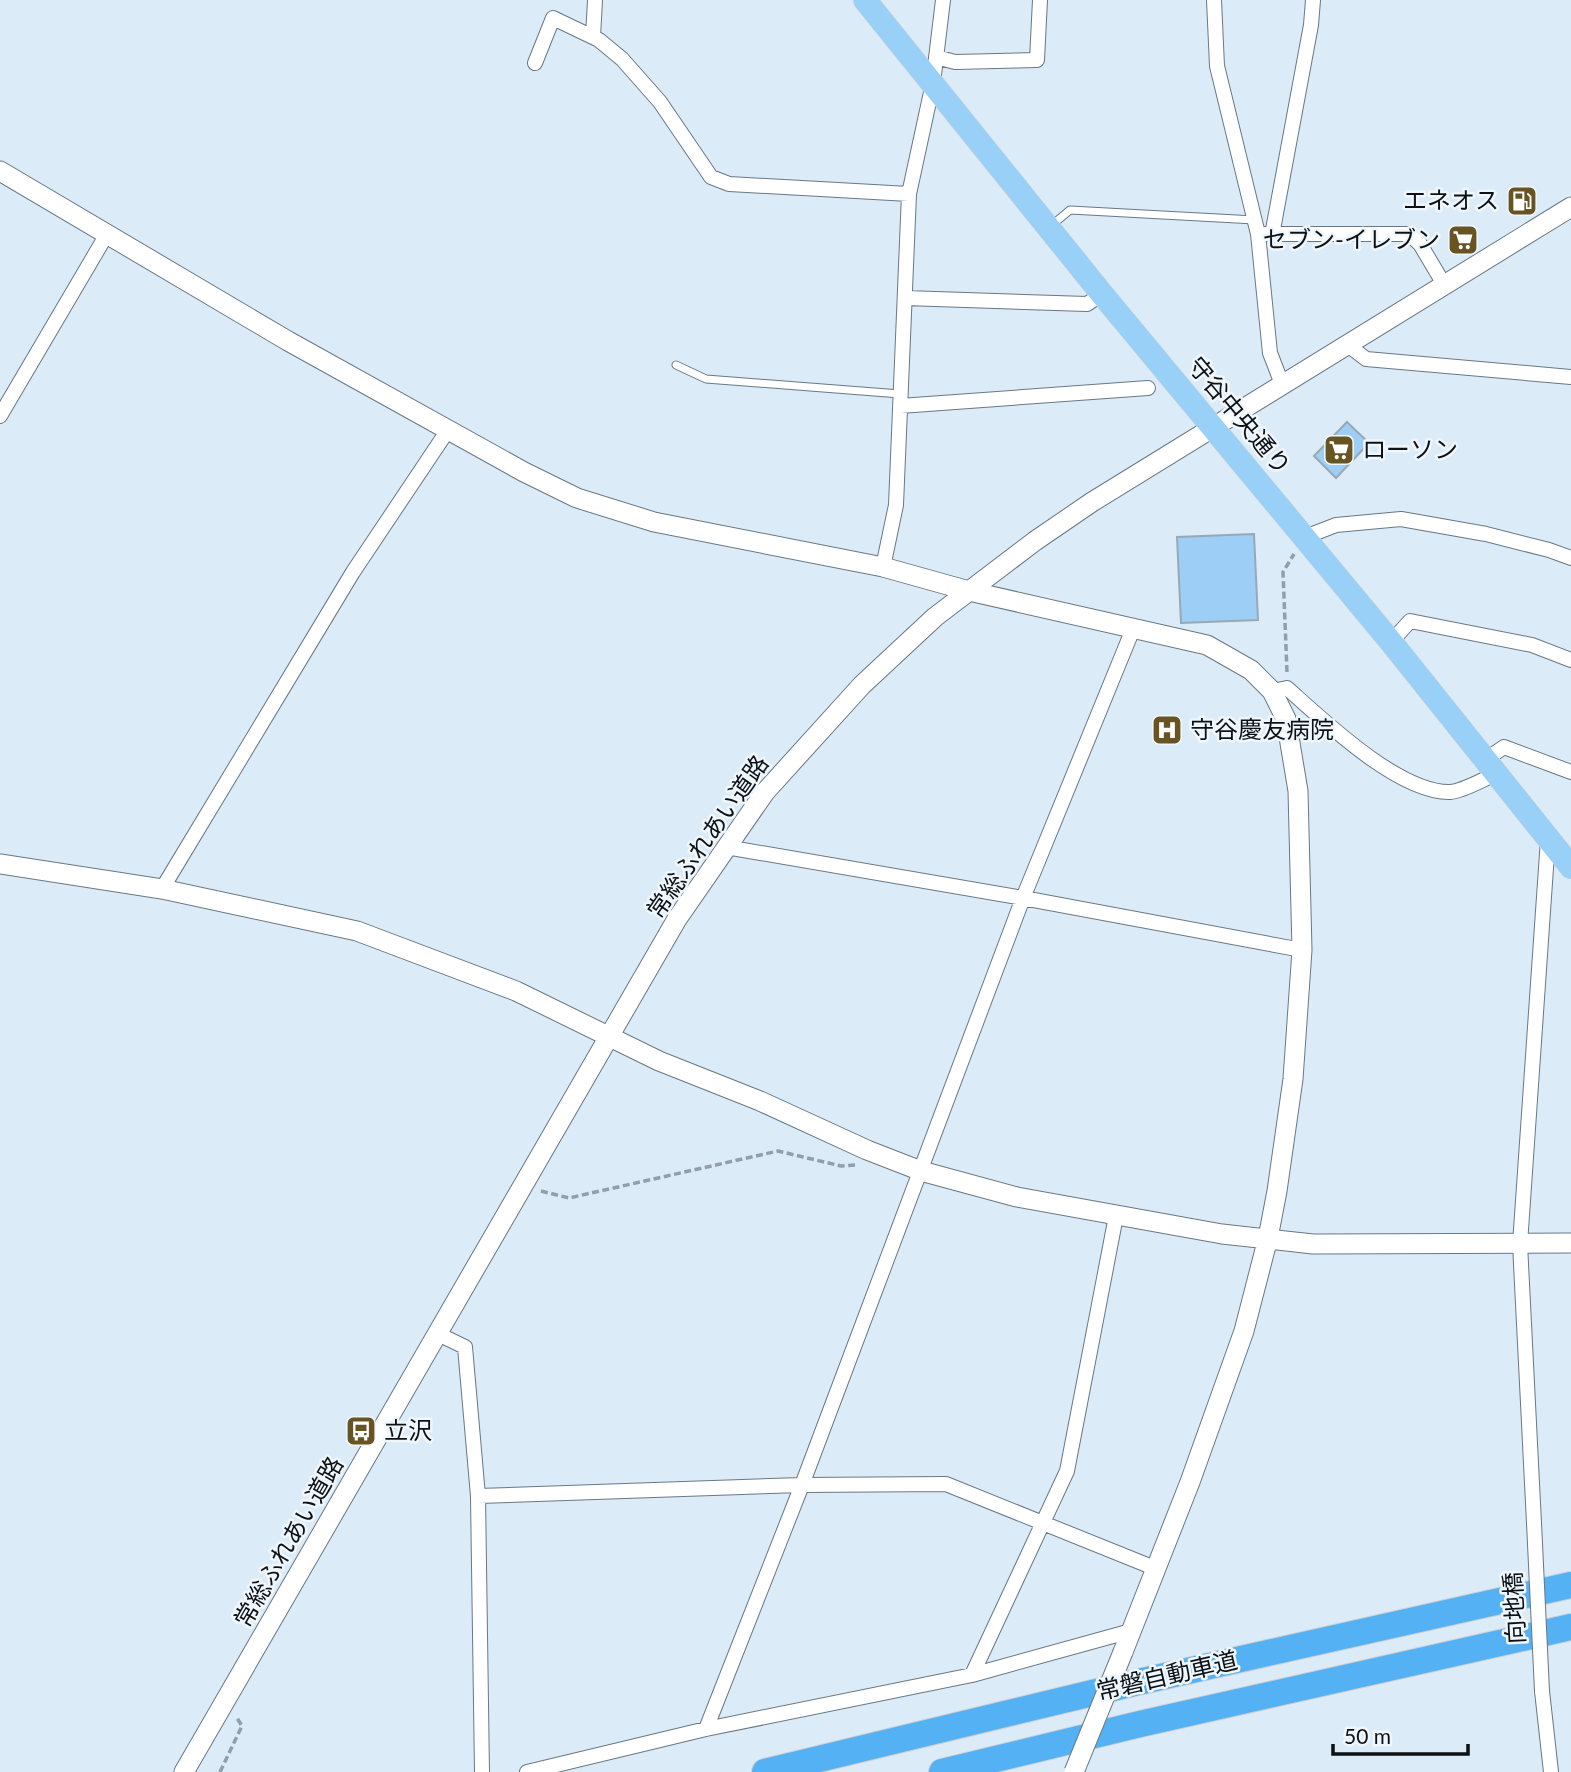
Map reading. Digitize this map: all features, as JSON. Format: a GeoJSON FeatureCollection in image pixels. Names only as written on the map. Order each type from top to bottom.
{"type":"FeatureCollection","features":[{"type":"Feature","properties":{"kind":"highway","name":"常磐自動車道"},"geometry":{"type":"LineString","coordinates":[[765,1772],[1134,1683],[1571,1585]]}},
{"type":"Feature","properties":{"kind":"highway","name":"常磐自動車道"},"geometry":{"type":"LineString","coordinates":[[942,1772],[1167,1718],[1571,1628]]}},
{"type":"Feature","properties":{"kind":"main road","name":"守谷中央通り"},"geometry":{"type":"LineString","coordinates":[[865,0],[1102,294],[1391,642],[1571,867]]}},
{"type":"Feature","properties":{"kind":"street"},"geometry":{"type":"LineString","coordinates":[[593,37],[595,0]]}},
{"type":"Feature","properties":{"kind":"street"},"geometry":{"type":"LineString","coordinates":[[883,568],[897,505],[909,194],[933,83],[943,0]]}},
{"type":"Feature","properties":{"kind":"street"},"geometry":{"type":"LineString","coordinates":[[936,57],[955,62],[1037,60],[1040,0]]}},
{"type":"Feature","properties":{"kind":"street"},"geometry":{"type":"LineString","coordinates":[[1214,0],[1217,66],[1261,230],[1270,353],[1282,384]]}},
{"type":"Feature","properties":{"kind":"street"},"geometry":{"type":"LineString","coordinates":[[1261,230],[1311,26],[1313,0]]}},
{"type":"Feature","properties":{"kind":"street"},"geometry":{"type":"LineString","coordinates":[[536,63],[553,19],[593,37],[622,59],[660,102],[710,177],[729,184],[909,194]]}},
{"type":"Feature","properties":{"kind":"street"},"geometry":{"type":"LineString","coordinates":[[0,171],[288,341],[524,472],[577,498],[654,522],[883,568],[969,591],[1207,645],[1251,670],[1391,771],[1428,788],[1452,792],[1490,767],[1504,747],[1571,772]]}},
{"type":"Feature","properties":{"kind":"street","name":"常総ふれあい道路"},"geometry":{"type":"LineString","coordinates":[[184,1772],[677,919],[765,792],[818,731],[898,650],[969,591],[1081,510],[1571,207]]}},
{"type":"Feature","properties":{"kind":"street"},"geometry":{"type":"LineString","coordinates":[[1261,230],[1409,234],[1420,244],[1445,286]]}},
{"type":"Feature","properties":{"kind":"street"},"geometry":{"type":"LineString","coordinates":[[0,416],[107,234]]}},
{"type":"Feature","properties":{"kind":"street"},"geometry":{"type":"LineString","coordinates":[[905,298],[1087,304],[1102,294]]}},
{"type":"Feature","properties":{"kind":"street"},"geometry":{"type":"LineString","coordinates":[[1348,345],[1366,359],[1571,377]]}},
{"type":"Feature","properties":{"kind":"street"},"geometry":{"type":"LineString","coordinates":[[901,400],[1148,388]]}},
{"type":"Feature","properties":{"kind":"street"},"geometry":{"type":"LineString","coordinates":[[162,889],[353,572],[448,430]]}},
{"type":"Feature","properties":{"kind":"street"},"geometry":{"type":"LineString","coordinates":[[1305,537],[1336,525],[1401,519],[1486,534],[1571,558]]}},
{"type":"Feature","properties":{"kind":"street"},"geometry":{"type":"LineString","coordinates":[[1391,642],[1410,621],[1532,645],[1571,660]]}},
{"type":"Feature","properties":{"kind":"street"},"geometry":{"type":"LineString","coordinates":[[706,1729],[802,1485],[1023,898],[1133,629]]}},
{"type":"Feature","properties":{"kind":"street"},"geometry":{"type":"LineString","coordinates":[[1074,1772],[1157,1569],[1240,1343],[1268,1238],[1293,1079],[1302,950],[1298,791],[1280,690]]}},
{"type":"Feature","properties":{"kind":"street","name":"向地橋"},"geometry":{"type":"LineString","coordinates":[[1548,839],[1520,1244],[1542,1691],[1551,1772]]}},
{"type":"Feature","properties":{"kind":"street"},"geometry":{"type":"LineString","coordinates":[[726,847],[1302,950]]}},
{"type":"Feature","properties":{"kind":"street"},"geometry":{"type":"LineString","coordinates":[[0,864],[162,889],[357,931],[516,991],[659,1061],[760,1101],[867,1150],[921,1171],[1017,1197],[1222,1234],[1313,1244],[1571,1243]]}},
{"type":"Feature","properties":{"kind":"street"},"geometry":{"type":"LineString","coordinates":[[972,1675],[1068,1471],[1116,1216]]}},
{"type":"Feature","properties":{"kind":"street"},"geometry":{"type":"LineString","coordinates":[[438,1334],[465,1347],[478,1496],[482,1772]]}},
{"type":"Feature","properties":{"kind":"street"},"geometry":{"type":"LineString","coordinates":[[478,1496],[802,1485],[946,1484],[1157,1569]]}},
{"type":"Feature","properties":{"kind":"street"},"geometry":{"type":"LineString","coordinates":[[527,1772],[706,1729],[972,1675],[1130,1632]]}},
{"type":"Feature","properties":{"kind":"lane"},"geometry":{"type":"LineString","coordinates":[[1049,228],[1070,210],[1261,230]]}},
{"type":"Feature","properties":{"kind":"lane"},"geometry":{"type":"LineString","coordinates":[[676,366],[706,379],[901,400]]}},
{"type":"Feature","properties":{"kind":"path"},"geometry":{"type":"LineString","coordinates":[[1280,690],[1283,572],[1305,537]]}},
{"type":"Feature","properties":{"kind":"path"},"geometry":{"type":"LineString","coordinates":[[522,1187],[569,1198],[778,1151],[841,1166],[856,1165],[867,1150]]}},
{"type":"Feature","properties":{"kind":"path"},"geometry":{"type":"LineString","coordinates":[[220,1772],[242,1726],[225,1703]]}},
{"type":"Feature","properties":{"kind":"building"},"geometry":{"type":"Polygon","coordinates":[[[1347,422],[1369,443],[1336,478],[1314,456],[1347,422]]]}},
{"type":"Feature","properties":{"kind":"building"},"geometry":{"type":"Polygon","coordinates":[[[1254,534],[1258,620],[1181,623],[1177,537],[1254,534]]]}},
{"type":"Feature","properties":{"kind":"place","name":"エネオス"},"geometry":{"type":"Point","coordinates":[1522,201]}},
{"type":"Feature","properties":{"kind":"place","name":"セブン-イレブン"},"geometry":{"type":"Point","coordinates":[1463,240]}},
{"type":"Feature","properties":{"kind":"place","name":"ローソン"},"geometry":{"type":"Point","coordinates":[1339,450]}},
{"type":"Feature","properties":{"kind":"place","name":"守谷慶友病院"},"geometry":{"type":"Point","coordinates":[1167,730]}},
{"type":"Feature","properties":{"kind":"place","name":"立沢"},"geometry":{"type":"Point","coordinates":[361,1431]}}]}
